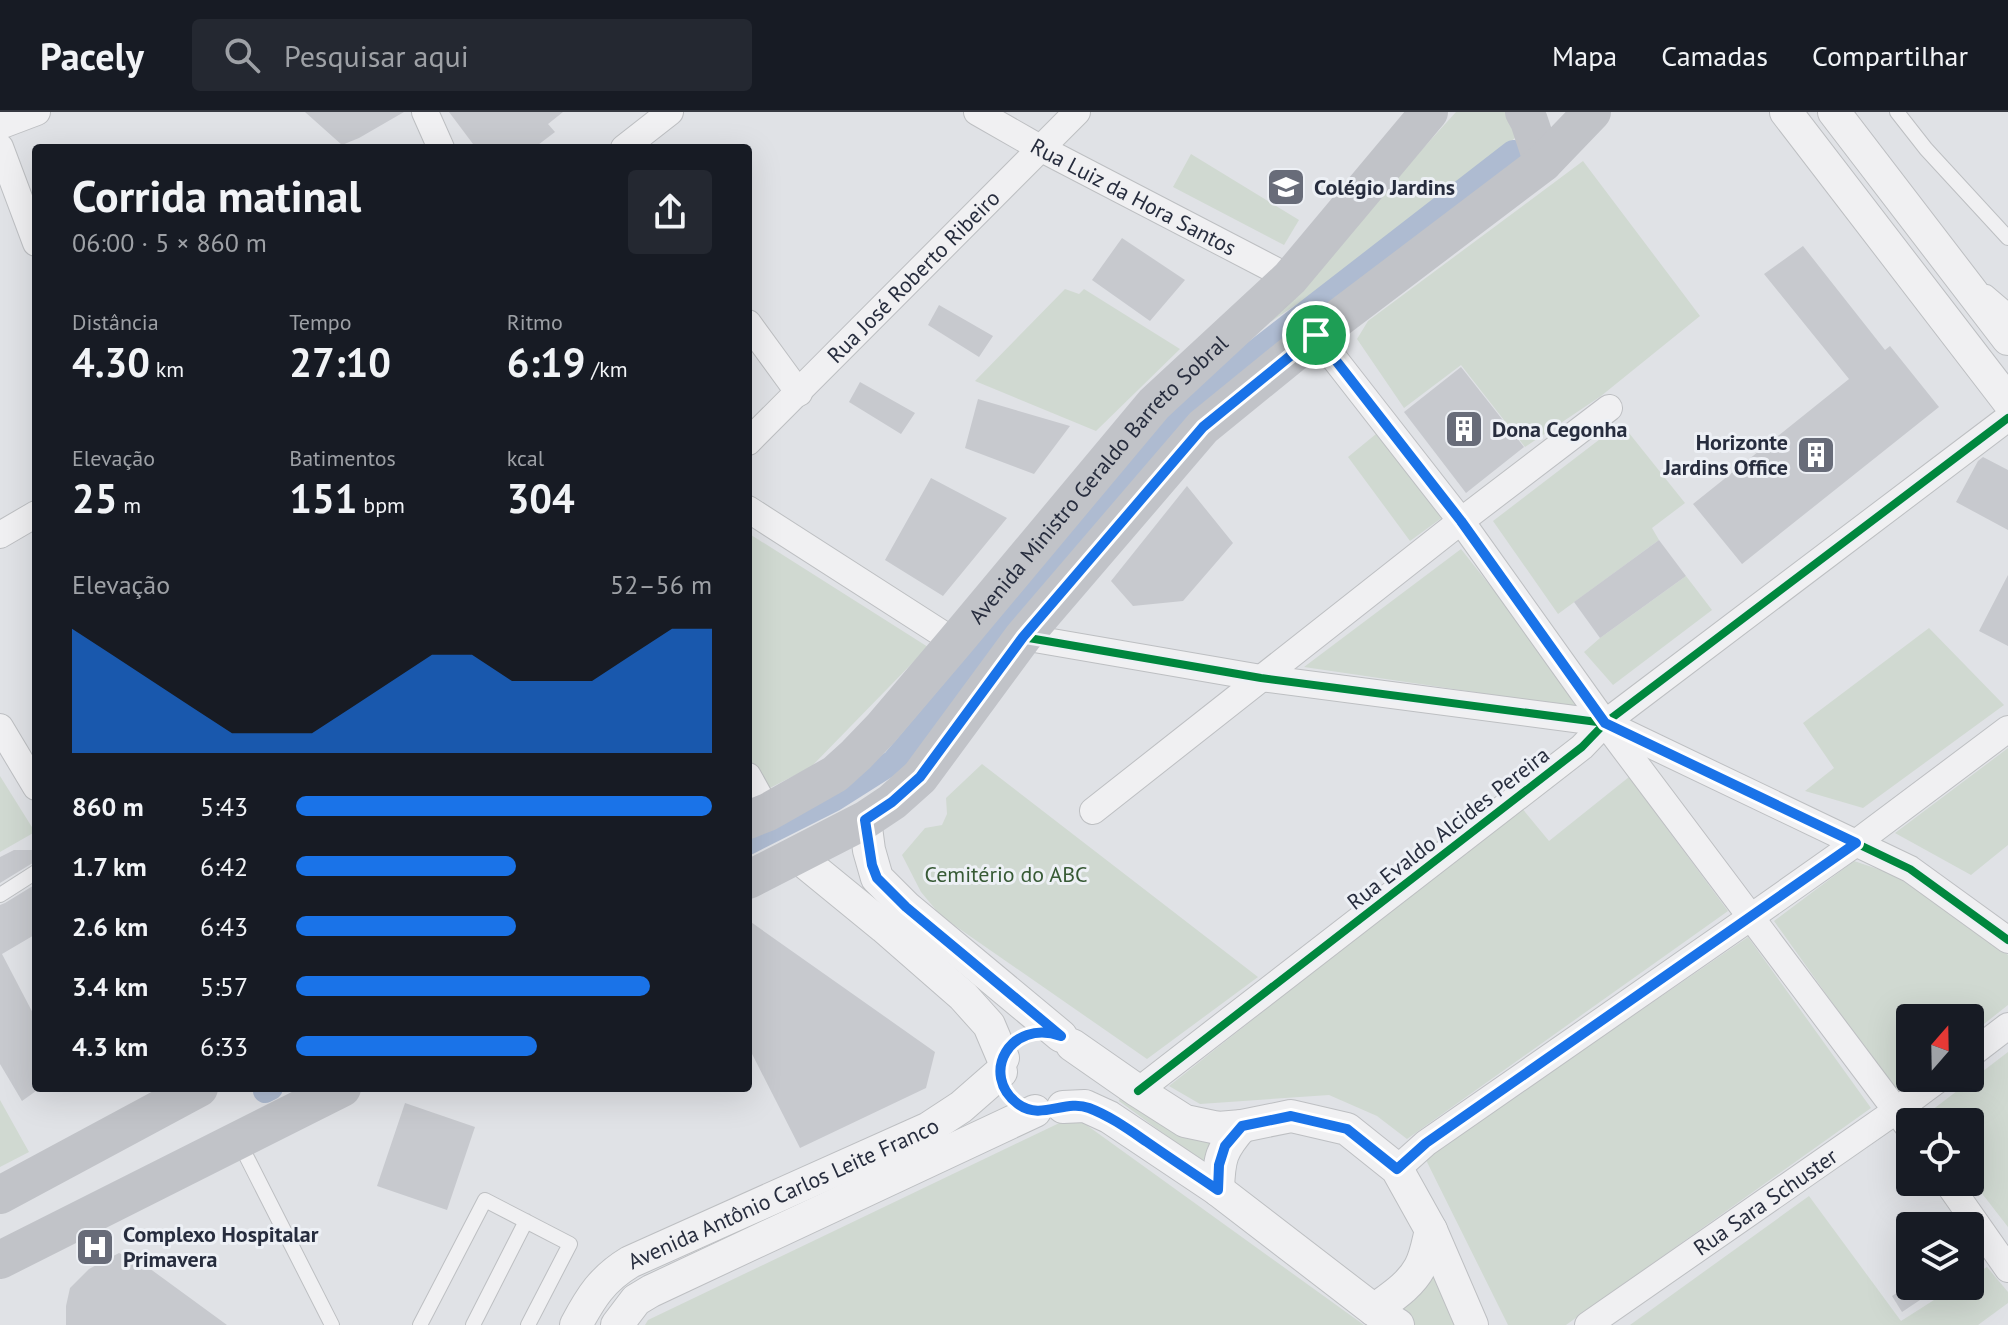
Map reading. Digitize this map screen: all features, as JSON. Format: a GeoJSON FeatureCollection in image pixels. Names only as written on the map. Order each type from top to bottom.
{"type":"FeatureCollection","features":[{"type":"Feature","properties":{"kind":"main road","name":"Avenida Ministro Geraldo Barreto Sobral"},"geometry":{"type":"LineString","coordinates":[[758,816],[835,774],[881,729],[1154,404],[1290,278],[1429,112]]}},
{"type":"Feature","properties":{"kind":"main road"},"geometry":{"type":"LineString","coordinates":[[1524,112],[1543,163]]}},
{"type":"Feature","properties":{"kind":"main road","name":"Avenida Ministro Geraldo Barreto Sobral"},"geometry":{"type":"LineString","coordinates":[[752,878],[865,820],[892,802],[920,777],[1023,637],[1203,427],[1316,335],[1543,163],[1592,112]]}},
{"type":"Feature","properties":{"kind":"main road"},"geometry":{"type":"LineString","coordinates":[[0,1195],[192,1092]]}},
{"type":"Feature","properties":{"kind":"main road"},"geometry":{"type":"LineString","coordinates":[[0,1260],[334,1092]]}},
{"type":"Feature","properties":{"kind":"street"},"geometry":{"type":"LineString","coordinates":[[0,126],[37,112]]}},
{"type":"Feature","properties":{"kind":"street"},"geometry":{"type":"LineString","coordinates":[[425,112],[439,144]]}},
{"type":"Feature","properties":{"kind":"street"},"geometry":{"type":"LineString","coordinates":[[629,144],[670,112]]}},
{"type":"Feature","properties":{"kind":"street","name":"Rua Luiz da Hora Santos"},"geometry":{"type":"LineString","coordinates":[[977,112],[1290,278]]}},
{"type":"Feature","properties":{"kind":"street","name":"Rua José Roberto Ribeiro"},"geometry":{"type":"LineString","coordinates":[[752,438],[1077,112]]}},
{"type":"Feature","properties":{"kind":"street"},"geometry":{"type":"LineString","coordinates":[[1786,112],[2007,402]]}},
{"type":"Feature","properties":{"kind":"street"},"geometry":{"type":"LineString","coordinates":[[1834,112],[2008,339]]}},
{"type":"Feature","properties":{"kind":"street"},"geometry":{"type":"LineString","coordinates":[[0,147],[32,232]]}},
{"type":"Feature","properties":{"kind":"street"},"geometry":{"type":"LineString","coordinates":[[752,328],[799,393]]}},
{"type":"Feature","properties":{"kind":"street"},"geometry":{"type":"LineString","coordinates":[[1316,335],[1461,521],[1605,723],[1896,1108]]}},
{"type":"Feature","properties":{"kind":"street","name":"Rua Evaldo Alcides Pereira"},"geometry":{"type":"LineString","coordinates":[[1138,1091],[1582,747],[1605,723],[2007,402]]}},
{"type":"Feature","properties":{"kind":"street"},"geometry":{"type":"LineString","coordinates":[[1093,811],[1609,408]]}},
{"type":"Feature","properties":{"kind":"street"},"geometry":{"type":"LineString","coordinates":[[752,512],[955,642]]}},
{"type":"Feature","properties":{"kind":"street"},"geometry":{"type":"LineString","coordinates":[[0,535],[32,516]]}},
{"type":"Feature","properties":{"kind":"street"},"geometry":{"type":"LineString","coordinates":[[1023,637],[1261,678],[1605,723],[1910,869],[2008,940]]}},
{"type":"Feature","properties":{"kind":"street"},"geometry":{"type":"LineString","coordinates":[[0,727],[32,780]]}},
{"type":"Feature","properties":{"kind":"street"},"geometry":{"type":"LineString","coordinates":[[1397,1169],[1426,1143],[1856,843],[2008,729]]}},
{"type":"Feature","properties":{"kind":"street"},"geometry":{"type":"LineString","coordinates":[[752,792],[758,816]]}},
{"type":"Feature","properties":{"kind":"street"},"geometry":{"type":"LineString","coordinates":[[865,820],[877,878],[906,907],[1067,1040],[1138,1091],[1185,1121],[1218,1128],[1291,1116],[1347,1129],[1397,1169],[1431,1230],[1472,1325]]}},
{"type":"Feature","properties":{"kind":"street"},"geometry":{"type":"LineString","coordinates":[[796,855],[963,996],[989,1025],[1002,1065],[1003,1086],[1022,1107],[1049,1109],[1085,1106],[1109,1117],[1218,1190],[1386,1318],[1421,1266],[1431,1230]]}},
{"type":"Feature","properties":{"kind":"street"},"geometry":{"type":"LineString","coordinates":[[1984,1044],[2008,1026]]}},
{"type":"Feature","properties":{"kind":"street","name":"Avenida Antônio Carlos Leite Franco"},"geometry":{"type":"LineString","coordinates":[[576,1325],[590,1298],[614,1272],[630,1262],[929,1128],[961,1107],[1002,1065],[1010,1046],[1020,1037],[1048,1031],[1067,1040]]}},
{"type":"Feature","properties":{"kind":"street"},"geometry":{"type":"LineString","coordinates":[[1049,1109],[1073,1097],[1080,1085],[1080,1057],[1067,1040]]}},
{"type":"Feature","properties":{"kind":"street","name":"Rua Sara Schuster"},"geometry":{"type":"LineString","coordinates":[[1914,1108],[1928,1092]]}},
{"type":"Feature","properties":{"kind":"street","name":"Avenida Antônio Carlos Leite Franco"},"geometry":{"type":"LineString","coordinates":[[617,1325],[636,1300],[651,1291],[1049,1109]]}},
{"type":"Feature","properties":{"kind":"street","name":"Rua Sara Schuster"},"geometry":{"type":"LineString","coordinates":[[1588,1325],[1896,1124]]}},
{"type":"Feature","properties":{"kind":"street"},"geometry":{"type":"LineString","coordinates":[[1218,1190],[1219,1165],[1225,1146],[1242,1126]]}},
{"type":"Feature","properties":{"kind":"street"},"geometry":{"type":"LineString","coordinates":[[1957,1196],[2008,1269]]}},
{"type":"Feature","properties":{"kind":"lane"},"geometry":{"type":"LineString","coordinates":[[1897,112],[1926,149],[2002,226],[2008,238]]}},
{"type":"Feature","properties":{"kind":"lane"},"geometry":{"type":"LineString","coordinates":[[1954,269],[2008,310]]}},
{"type":"Feature","properties":{"kind":"lane"},"geometry":{"type":"LineString","coordinates":[[0,895],[32,875]]}},
{"type":"Feature","properties":{"kind":"lane"},"geometry":{"type":"LineString","coordinates":[[238,1140],[332,1325]]}},
{"type":"Feature","properties":{"kind":"lane"},"geometry":{"type":"LineString","coordinates":[[420,1325],[485,1200],[570,1244],[528,1325]]}},
{"type":"Feature","properties":{"kind":"lane"},"geometry":{"type":"LineString","coordinates":[[473,1325],[526,1221]]}},
{"type":"Feature","properties":{"kind":"green space"},"geometry":{"type":"Polygon","coordinates":[[[1456,112],[1516,112],[1515,138],[1374,252],[1257,331],[1456,112]]]}},
{"type":"Feature","properties":{"kind":"green space"},"geometry":{"type":"Polygon","coordinates":[[[1191,154],[1299,220],[1284,245],[1173,187],[1191,154]]]}},
{"type":"Feature","properties":{"kind":"green space"},"geometry":{"type":"Polygon","coordinates":[[[1583,161],[1700,316],[1601,396],[1525,447],[1461,365],[1404,408],[1357,339],[1368,321],[1583,161]]]}},
{"type":"Feature","properties":{"kind":"green space"},"geometry":{"type":"Polygon","coordinates":[[[1065,289],[1079,294],[1084,289],[1180,349],[1096,431],[975,381],[1065,289]]]}},
{"type":"Feature","properties":{"kind":"green space"},"geometry":{"type":"Polygon","coordinates":[[[1621,423],[1685,503],[1652,528],[1659,540],[1558,614],[1493,521],[1621,423]]]}},
{"type":"Feature","properties":{"kind":"green space"},"geometry":{"type":"Polygon","coordinates":[[[1376,434],[1443,517],[1410,541],[1348,457],[1376,434]]]}},
{"type":"Feature","properties":{"kind":"green space"},"geometry":{"type":"Polygon","coordinates":[[[752,536],[928,647],[811,767],[766,790],[752,765],[752,536]]]}},
{"type":"Feature","properties":{"kind":"green space"},"geometry":{"type":"Polygon","coordinates":[[[1461,549],[1583,703],[1579,712],[1474,692],[1304,667],[1461,549]]]}},
{"type":"Feature","properties":{"kind":"green space"},"geometry":{"type":"Polygon","coordinates":[[[1686,576],[1712,610],[1613,685],[1584,652],[1686,576]]]}},
{"type":"Feature","properties":{"kind":"green space"},"geometry":{"type":"Polygon","coordinates":[[[1929,628],[2004,705],[1863,808],[1805,791],[1834,768],[1803,723],[1929,628]]]}},
{"type":"Feature","properties":{"kind":"green space"},"geometry":{"type":"Polygon","coordinates":[[[2008,748],[2008,845],[1971,875],[1895,833],[2008,748]]]}},
{"type":"Feature","properties":{"kind":"green space","name":"Cemitério do ABC"},"geometry":{"type":"Polygon","coordinates":[[[982,764],[1258,977],[1147,1059],[941,916],[921,892],[902,855],[925,828],[942,825],[947,814],[946,798],[982,764]]]}},
{"type":"Feature","properties":{"kind":"green space"},"geometry":{"type":"Polygon","coordinates":[[[0,776],[32,827],[32,834],[0,852],[0,776]]]}},
{"type":"Feature","properties":{"kind":"green space"},"geometry":{"type":"Polygon","coordinates":[[[1629,777],[1728,911],[1407,1139],[1377,1116],[1329,1095],[1200,1104],[1169,1086],[1521,807],[1549,841],[1629,777]]]}},
{"type":"Feature","properties":{"kind":"green space"},"geometry":{"type":"Polygon","coordinates":[[[1854,861],[1902,877],[2008,955],[2008,1005],[1984,1024],[1984,1004],[1896,1004],[1896,1092],[1774,921],[1854,861]]]}},
{"type":"Feature","properties":{"kind":"green space"},"geometry":{"type":"Polygon","coordinates":[[[1748,937],[1871,1108],[1566,1325],[1508,1325],[1425,1158],[1748,937]]]}},
{"type":"Feature","properties":{"kind":"green space"},"geometry":{"type":"Polygon","coordinates":[[[2008,1052],[2008,1227],[1984,1196],[1984,1108],[1935,1108],[1956,1092],[1984,1092],[1984,1070],[2008,1052]]]}},
{"type":"Feature","properties":{"kind":"green space"},"geometry":{"type":"Polygon","coordinates":[[[1122,1091],[1221,1139],[1208,1166],[1119,1101],[1122,1091]]]}},
{"type":"Feature","properties":{"kind":"green space"},"geometry":{"type":"Polygon","coordinates":[[[0,1100],[29,1152],[0,1167],[0,1100]]]}},
{"type":"Feature","properties":{"kind":"green space"},"geometry":{"type":"Polygon","coordinates":[[[1074,1116],[1364,1325],[645,1325],[648,1320],[1074,1116]]]}},
{"type":"Feature","properties":{"kind":"green space"},"geometry":{"type":"Polygon","coordinates":[[[1809,1196],[1901,1321],[1934,1300],[1984,1300],[1984,1269],[1987,1267],[2008,1292],[2008,1303],[1978,1325],[1630,1325],[1809,1196]]]}},
{"type":"Feature","properties":{"kind":"green space"},"geometry":{"type":"Polygon","coordinates":[[[1435,1255],[1459,1325],[1411,1325],[1391,1311],[1435,1255]]]}},
{"type":"Feature","properties":{"kind":"building"},"geometry":{"type":"Polygon","coordinates":[[[305,112],[404,112],[359,138],[341,144],[305,112]]]}},
{"type":"Feature","properties":{"kind":"building"},"geometry":{"type":"Polygon","coordinates":[[[449,112],[563,112],[548,124],[555,132],[539,144],[473,144],[449,112]]]}},
{"type":"Feature","properties":{"kind":"building"},"geometry":{"type":"Polygon","coordinates":[[[1122,238],[1185,280],[1150,321],[1092,280],[1122,238]]]}},
{"type":"Feature","properties":{"kind":"building","name":"Horizonte Jardins Office"},"geometry":{"type":"Polygon","coordinates":[[[1803,246],[1885,350],[1890,346],[1939,407],[1742,564],[1693,504],[1849,379],[1764,274],[1803,246]]]}},
{"type":"Feature","properties":{"kind":"building"},"geometry":{"type":"Polygon","coordinates":[[[939,305],[993,336],[979,357],[928,325],[939,305]]]}},
{"type":"Feature","properties":{"kind":"building","name":"Dona Cegonha"},"geometry":{"type":"Polygon","coordinates":[[[1461,367],[1524,447],[1466,493],[1404,412],[1461,367]]]}},
{"type":"Feature","properties":{"kind":"building"},"geometry":{"type":"Polygon","coordinates":[[[860,382],[915,413],[901,434],[849,402],[860,382]]]}},
{"type":"Feature","properties":{"kind":"building"},"geometry":{"type":"Polygon","coordinates":[[[978,399],[1070,426],[1034,474],[965,448],[978,399]]]}},
{"type":"Feature","properties":{"kind":"building"},"geometry":{"type":"Polygon","coordinates":[[[1983,457],[2008,470],[2008,530],[1956,502],[1983,457]]]}},
{"type":"Feature","properties":{"kind":"building"},"geometry":{"type":"Polygon","coordinates":[[[931,478],[1007,518],[943,596],[885,560],[931,478]]]}},
{"type":"Feature","properties":{"kind":"building"},"geometry":{"type":"Polygon","coordinates":[[[1187,486],[1233,543],[1183,601],[1133,606],[1111,581],[1187,486]]]}},
{"type":"Feature","properties":{"kind":"building"},"geometry":{"type":"Polygon","coordinates":[[[1659,540],[1686,576],[1600,638],[1574,602],[1659,540]]]}},
{"type":"Feature","properties":{"kind":"building"},"geometry":{"type":"Polygon","coordinates":[[[2008,575],[2008,646],[1979,631],[2008,575]]]}},
{"type":"Feature","properties":{"kind":"building"},"geometry":{"type":"Polygon","coordinates":[[[14,850],[32,850],[32,864],[0,883],[0,857],[14,850]]]}},
{"type":"Feature","properties":{"kind":"building"},"geometry":{"type":"Polygon","coordinates":[[[32,886],[32,936],[2,954],[32,1011],[32,1092],[35,1092],[22,1101],[0,1064],[0,905],[32,886]]]}},
{"type":"Feature","properties":{"kind":"building"},"geometry":{"type":"Polygon","coordinates":[[[752,923],[935,1052],[926,1088],[800,1148],[752,1054],[752,923]]]}},
{"type":"Feature","properties":{"kind":"building"},"geometry":{"type":"Polygon","coordinates":[[[405,1103],[475,1127],[447,1210],[377,1186],[405,1103]]]}},
{"type":"Feature","properties":{"kind":"building"},"geometry":{"type":"Polygon","coordinates":[[[119,1253],[149,1268],[227,1325],[66,1325],[70,1288],[89,1269],[119,1253]]]}},
{"type":"Feature","properties":{"kind":"building"},"geometry":{"type":"Polygon","coordinates":[[[1896,1293],[1896,1300],[1920,1300],[1902,1312],[1892,1296],[1896,1293]]]}},
{"type":"Feature","properties":{"kind":"waterway"},"geometry":{"type":"LineString","coordinates":[[752,841],[833,800],[893,762],[986,652],[1176,413],[1513,152]]}},
{"type":"Feature","properties":{"kind":"cycle path"},"geometry":{"type":"LineString","coordinates":[[1138,1091],[1582,747],[1605,723],[2008,418]]}},
{"type":"Feature","properties":{"kind":"cycle path"},"geometry":{"type":"LineString","coordinates":[[1023,637],[1261,678],[1605,723],[1910,869],[2008,940]]}},
{"type":"Feature","properties":{"kind":"place","name":"Colégio Jardins"},"geometry":{"type":"Point","coordinates":[1286,187]}},
{"type":"Feature","properties":{"kind":"place","name":"Dona Cegonha"},"geometry":{"type":"Point","coordinates":[1464,429]}},
{"type":"Feature","properties":{"kind":"place","name":"Horizonte Jardins Office"},"geometry":{"type":"Point","coordinates":[1816,455]}},
{"type":"Feature","properties":{"kind":"place","name":"Complexo Hospitalar Primavera"},"geometry":{"type":"Point","coordinates":[95,1247]}},
{"type":"Feature","properties":{"kind":"route"},"geometry":{"type":"LineString","coordinates":[[1316,335],[1461,521],[1605,723],[1856,843],[1426,1143],[1397,1169],[1347,1129],[1291,1116],[1242,1126],[1225,1146],[1219,1165],[1218,1190],[1109,1117],[1085,1106],[1035,1111],[1022,1107],[1011,1098],[1003,1086],[1001,1072],[1003,1058],[1010,1046],[1020,1037],[1034,1032],[1048,1031],[1061,1036],[906,907],[877,878],[865,820],[892,802],[920,777],[1023,637],[1203,427],[1316,335]]}}]}
